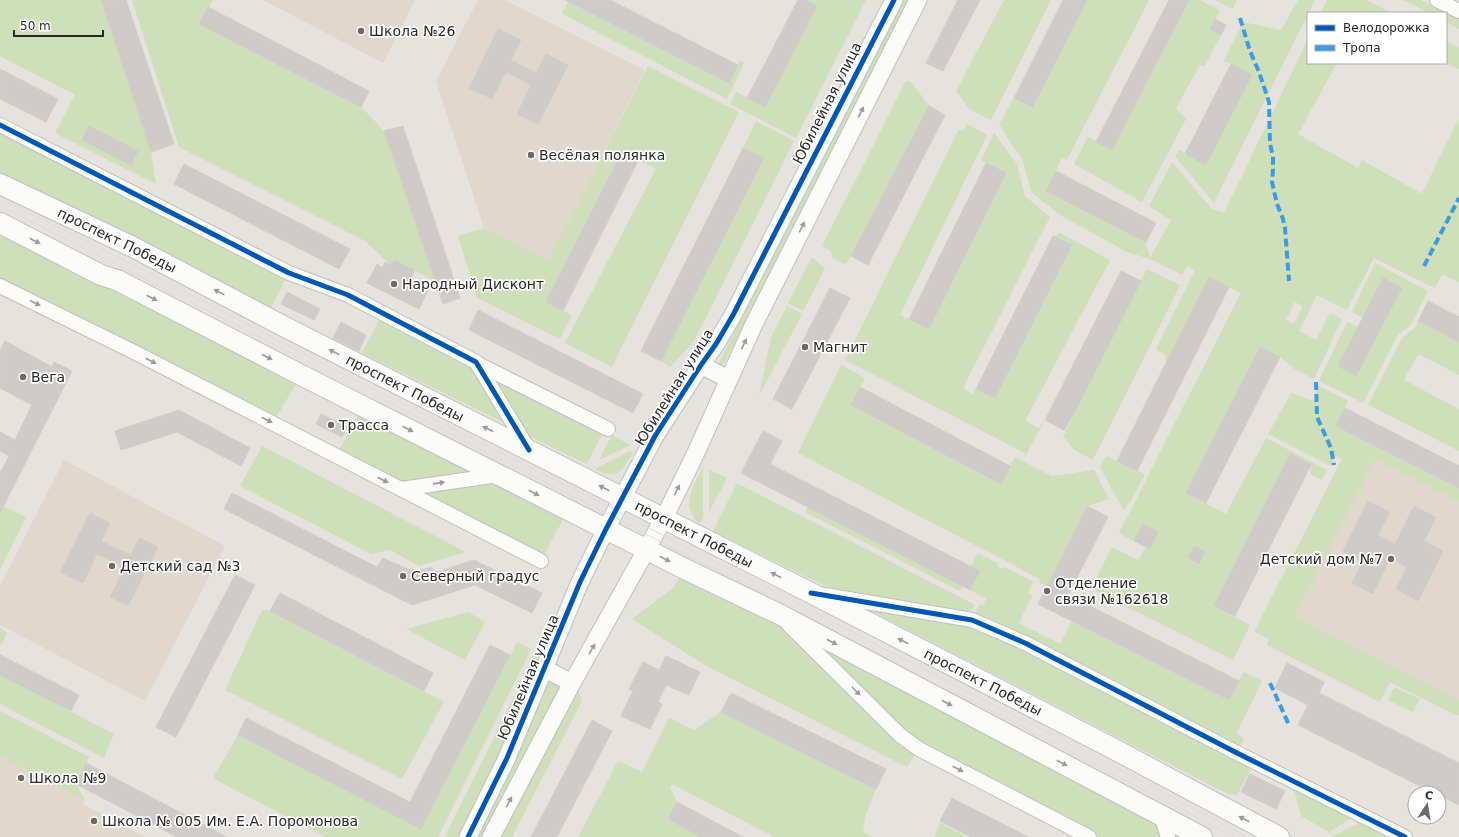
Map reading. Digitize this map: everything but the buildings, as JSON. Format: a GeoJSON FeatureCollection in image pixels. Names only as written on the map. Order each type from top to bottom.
{"type":"FeatureCollection","features":[{"type":"Feature","properties":{"kind":"main road","name":"проспект Победы"},"geometry":{"type":"LineString","coordinates":[[0,184],[134,247],[285,327],[664,518],[1112,748],[1279,837]]}},
{"type":"Feature","properties":{"kind":"main road"},"geometry":{"type":"LineString","coordinates":[[0,223],[101,275],[117,280],[300,375],[647,550],[779,614],[1202,837]]}},
{"type":"Feature","properties":{"kind":"street","name":"Юбилейная улица"},"geometry":{"type":"LineString","coordinates":[[468,837],[507,758],[580,582],[622,497],[655,436],[716,344],[733,315],[894,0]]}},
{"type":"Feature","properties":{"kind":"street"},"geometry":{"type":"LineString","coordinates":[[491,837],[572,683],[664,518],[694,457],[728,379],[793,244],[918,0]]}},
{"type":"Feature","properties":{"kind":"street"},"geometry":{"type":"LineString","coordinates":[[1437,0],[1459,11]]}},
{"type":"Feature","properties":{"kind":"street"},"geometry":{"type":"LineString","coordinates":[[0,125],[289,273],[348,295],[608,429]]}},
{"type":"Feature","properties":{"kind":"street"},"geometry":{"type":"LineString","coordinates":[[0,286],[134,352],[541,560]]}},
{"type":"Feature","properties":{"kind":"street"},"geometry":{"type":"LineString","coordinates":[[476,362],[529,450]]}},
{"type":"Feature","properties":{"kind":"street"},"geometry":{"type":"LineString","coordinates":[[702,365],[728,379]]}},
{"type":"Feature","properties":{"kind":"street"},"geometry":{"type":"LineString","coordinates":[[401,489],[499,475]]}},
{"type":"Feature","properties":{"kind":"street"},"geometry":{"type":"LineString","coordinates":[[811,593],[972,620],[1025,643],[1237,753],[1405,837]]}},
{"type":"Feature","properties":{"kind":"street"},"geometry":{"type":"LineString","coordinates":[[779,614],[901,736],[919,749],[1089,837]]}},
{"type":"Feature","properties":{"kind":"street"},"geometry":{"type":"LineString","coordinates":[[545,669],[572,683]]}},
{"type":"Feature","properties":{"kind":"street"},"geometry":{"type":"LineString","coordinates":[[1161,815],[1168,837]]}},
{"type":"Feature","properties":{"kind":"shaded area","name":"Школа №26"},"geometry":{"type":"Polygon","coordinates":[[[263,0],[415,0],[383,63],[263,0]]]}},
{"type":"Feature","properties":{"kind":"shaded area","name":"Весёлая полянка"},"geometry":{"type":"Polygon","coordinates":[[[478,0],[505,0],[645,70],[548,262],[484,228],[436,81],[478,0]]]}},
{"type":"Feature","properties":{"kind":"shaded area","name":"Детский дом №7"},"geometry":{"type":"Polygon","coordinates":[[[1375,458],[1459,502],[1459,700],[1295,617],[1375,458]]]}},
{"type":"Feature","properties":{"kind":"shaded area","name":"Детский сад №3"},"geometry":{"type":"Polygon","coordinates":[[[64,460],[225,546],[145,701],[0,625],[0,586],[64,460]]]}},
{"type":"Feature","properties":{"kind":"shaded area","name":"Школа №9"},"geometry":{"type":"Polygon","coordinates":[[[0,757],[85,800],[83,804],[145,837],[0,837],[0,757]]]}},
{"type":"Feature","properties":{"kind":"green space"},"geometry":{"type":"Polygon","coordinates":[[[0,0],[101,0],[151,152],[156,184],[55,133],[75,95],[0,56],[0,0]]]}},
{"type":"Feature","properties":{"kind":"green space"},"geometry":{"type":"Polygon","coordinates":[[[132,0],[212,0],[200,24],[361,107],[384,131],[435,281],[394,260],[391,265],[365,241],[179,147],[132,0]]]}},
{"type":"Feature","properties":{"kind":"green space"},"geometry":{"type":"Polygon","coordinates":[[[569,0],[572,4],[729,83],[740,61],[744,63],[727,99],[562,14],[569,0]]]}},
{"type":"Feature","properties":{"kind":"green space"},"geometry":{"type":"Polygon","coordinates":[[[806,0],[866,0],[796,138],[730,104],[736,92],[765,107],[817,6],[806,0]]]}},
{"type":"Feature","properties":{"kind":"green space"},"geometry":{"type":"Polygon","coordinates":[[[903,0],[910,0],[724,363],[721,366],[719,363],[816,168],[830,144],[903,0]]]}},
{"type":"Feature","properties":{"kind":"green space"},"geometry":{"type":"Polygon","coordinates":[[[1004,0],[1051,0],[991,120],[969,109],[956,91],[1004,0]]]}},
{"type":"Feature","properties":{"kind":"green space"},"geometry":{"type":"Polygon","coordinates":[[[1087,0],[1149,0],[1067,160],[1062,158],[1046,190],[1146,242],[1150,258],[1171,220],[1149,206],[1172,162],[1211,208],[1224,213],[1307,41],[1307,64],[1336,64],[1298,134],[1358,168],[1362,160],[1422,194],[1459,117],[1459,282],[1442,274],[1435,288],[1374,258],[1347,310],[1317,295],[1299,331],[1316,340],[1330,313],[1342,319],[1314,379],[1296,370],[1280,357],[1260,347],[1186,493],[1226,514],[1266,438],[1327,470],[1322,480],[1310,474],[1311,465],[1290,454],[1214,606],[1250,625],[1233,660],[1091,589],[1112,547],[1138,560],[1146,547],[1150,548],[1158,533],[1143,525],[1134,541],[1119,533],[1241,293],[1209,277],[1166,362],[1165,355],[1156,349],[1195,270],[1187,266],[1182,275],[1150,259],[1127,252],[1060,215],[1031,192],[1023,161],[999,125],[1014,98],[1034,107],[1087,0]],[[1295,302],[1286,320],[1294,324],[1303,306],[1295,302]],[[1194,547],[1188,558],[1199,564],[1194,547]]]}},
{"type":"Feature","properties":{"kind":"green space"},"geometry":{"type":"Polygon","coordinates":[[[1189,0],[1200,0],[1220,10],[1210,29],[1221,35],[1205,66],[1200,65],[1176,108],[1186,119],[1142,202],[1074,164],[1088,137],[1112,150],[1189,0]]]}},
{"type":"Feature","properties":{"kind":"green space"},"geometry":{"type":"Polygon","coordinates":[[[1215,0],[1237,0],[1233,9],[1215,0]]]}},
{"type":"Feature","properties":{"kind":"green space"},"geometry":{"type":"Polygon","coordinates":[[[1298,0],[1315,0],[1309,12],[1307,12],[1307,16],[1214,203],[1175,157],[1179,150],[1206,165],[1252,75],[1224,61],[1243,22],[1281,30],[1298,0]]]}},
{"type":"Feature","properties":{"kind":"green space"},"geometry":{"type":"Polygon","coordinates":[[[1327,0],[1367,0],[1390,12],[1321,12],[1327,0]]]}},
{"type":"Feature","properties":{"kind":"green space"},"geometry":{"type":"Polygon","coordinates":[[[1403,0],[1421,0],[1444,12],[1427,12],[1403,0]]]}},
{"type":"Feature","properties":{"kind":"green space"},"geometry":{"type":"Polygon","coordinates":[[[1447,14],[1459,20],[1459,29],[1447,23],[1447,14]]]}},
{"type":"Feature","properties":{"kind":"green space"},"geometry":{"type":"Polygon","coordinates":[[[1447,42],[1459,48],[1459,69],[1447,63],[1447,42]]]}},
{"type":"Feature","properties":{"kind":"green space"},"geometry":{"type":"Polygon","coordinates":[[[648,66],[739,112],[612,367],[565,343],[656,169],[621,151],[546,302],[572,315],[560,339],[477,298],[458,236],[484,228],[548,261],[648,66]]]}},
{"type":"Feature","properties":{"kind":"green space"},"geometry":{"type":"Polygon","coordinates":[[[906,81],[912,83],[929,106],[846,265],[833,259],[830,250],[822,246],[906,81]]]}},
{"type":"Feature","properties":{"kind":"green space"},"geometry":{"type":"Polygon","coordinates":[[[756,121],[794,141],[694,341],[670,367],[661,361],[764,159],[743,148],[756,121]]]}},
{"type":"Feature","properties":{"kind":"green space"},"geometry":{"type":"Polygon","coordinates":[[[967,124],[987,135],[900,315],[929,329],[1006,173],[981,160],[994,133],[1017,164],[1025,196],[1050,217],[963,388],[972,394],[976,389],[995,398],[1072,246],[1053,236],[1060,233],[1110,260],[1025,421],[1039,428],[1045,420],[1024,459],[1025,453],[845,360],[959,129],[963,131],[967,124]]]}},
{"type":"Feature","properties":{"kind":"green space"},"geometry":{"type":"Polygon","coordinates":[[[0,128],[289,273],[266,317],[0,184],[0,128]]]}},
{"type":"Feature","properties":{"kind":"green space"},"geometry":{"type":"Polygon","coordinates":[[[0,223],[301,375],[273,423],[0,286],[0,223]]]}},
{"type":"Feature","properties":{"kind":"green space"},"geometry":{"type":"Polygon","coordinates":[[[812,257],[825,269],[803,311],[788,303],[812,257]]]}},
{"type":"Feature","properties":{"kind":"green space"},"geometry":{"type":"Polygon","coordinates":[[[1375,263],[1428,291],[1411,325],[1397,336],[1363,403],[1319,381],[1347,322],[1358,327],[1338,366],[1356,376],[1402,288],[1383,279],[1363,318],[1352,312],[1375,263]]]}},
{"type":"Feature","properties":{"kind":"green space"},"geometry":{"type":"Polygon","coordinates":[[[1147,269],[1180,285],[1093,460],[1074,450],[1063,436],[1147,269]]]}},
{"type":"Feature","properties":{"kind":"green space"},"geometry":{"type":"Polygon","coordinates":[[[787,306],[802,314],[759,396],[771,337],[787,306]]]}},
{"type":"Feature","properties":{"kind":"green space"},"geometry":{"type":"Polygon","coordinates":[[[380,318],[469,365],[503,422],[362,353],[380,318]]]}},
{"type":"Feature","properties":{"kind":"green space"},"geometry":{"type":"Polygon","coordinates":[[[1418,321],[1459,342],[1459,375],[1418,354],[1404,380],[1459,409],[1459,451],[1368,405],[1402,338],[1415,328],[1418,321]]]}},
{"type":"Feature","properties":{"kind":"green space"},"geometry":{"type":"Polygon","coordinates":[[[841,365],[865,378],[851,405],[1000,484],[1015,457],[1052,476],[1094,470],[1109,499],[1087,506],[1047,587],[1039,582],[1040,579],[798,453],[841,365]]]}},
{"type":"Feature","properties":{"kind":"green space"},"geometry":{"type":"Polygon","coordinates":[[[495,377],[603,432],[587,464],[526,435],[495,383],[495,377]]]}},
{"type":"Feature","properties":{"kind":"green space"},"geometry":{"type":"Polygon","coordinates":[[[1319,386],[1348,401],[1336,426],[1459,488],[1459,502],[1375,459],[1295,617],[1459,700],[1459,715],[1455,715],[1390,682],[1380,702],[1267,645],[1269,639],[1254,632],[1342,459],[1336,456],[1331,466],[1268,434],[1291,393],[1313,401],[1319,386]]]}},
{"type":"Feature","properties":{"kind":"green space"},"geometry":{"type":"Polygon","coordinates":[[[363,406],[568,510],[541,561],[336,456],[363,406]]]}},
{"type":"Feature","properties":{"kind":"green space"},"geometry":{"type":"Polygon","coordinates":[[[612,435],[630,445],[599,460],[612,435]]]}},
{"type":"Feature","properties":{"kind":"green space"},"geometry":{"type":"Polygon","coordinates":[[[262,446],[466,552],[419,566],[390,550],[371,554],[240,486],[262,446]]]}},
{"type":"Feature","properties":{"kind":"green space"},"geometry":{"type":"Polygon","coordinates":[[[630,451],[633,452],[626,465],[614,474],[609,474],[594,469],[630,451]]]}},
{"type":"Feature","properties":{"kind":"green space"},"geometry":{"type":"Polygon","coordinates":[[[1106,456],[1145,474],[1130,503],[1128,503],[1124,511],[1100,467],[1106,456]]]}},
{"type":"Feature","properties":{"kind":"green space"},"geometry":{"type":"Polygon","coordinates":[[[703,467],[703,517],[699,524],[693,517],[689,503],[692,489],[703,467]]]}},
{"type":"Feature","properties":{"kind":"green space"},"geometry":{"type":"Polygon","coordinates":[[[709,470],[727,478],[709,512],[709,470]]]}},
{"type":"Feature","properties":{"kind":"green space"},"geometry":{"type":"Polygon","coordinates":[[[737,483],[975,605],[971,610],[965,612],[829,588],[713,531],[737,483]]]}},
{"type":"Feature","properties":{"kind":"green space"},"geometry":{"type":"Polygon","coordinates":[[[3,506],[26,517],[0,569],[0,513],[3,506]]]}},
{"type":"Feature","properties":{"kind":"green space"},"geometry":{"type":"Polygon","coordinates":[[[808,507],[963,586],[960,591],[805,512],[808,507]]]}},
{"type":"Feature","properties":{"kind":"green space"},"geometry":{"type":"Polygon","coordinates":[[[978,553],[997,563],[998,567],[1002,569],[1005,567],[1033,582],[1028,593],[1032,596],[1019,623],[1060,644],[1072,621],[1229,700],[1244,672],[1262,681],[1236,734],[1244,738],[1237,753],[972,620],[980,604],[983,605],[986,599],[970,590],[980,571],[971,566],[978,553]]]}},
{"type":"Feature","properties":{"kind":"green space"},"geometry":{"type":"Polygon","coordinates":[[[685,569],[1161,815],[1168,837],[1089,837],[919,749],[907,767],[708,667],[632,619],[674,587],[685,569]]]}},
{"type":"Feature","properties":{"kind":"green space"},"geometry":{"type":"Polygon","coordinates":[[[262,610],[270,611],[444,702],[402,779],[225,690],[262,610]]]}},
{"type":"Feature","properties":{"kind":"green space"},"geometry":{"type":"Polygon","coordinates":[[[869,610],[878,610],[967,626],[1006,640],[1251,769],[1237,795],[1226,793],[869,610]]]}},
{"type":"Feature","properties":{"kind":"green space"},"geometry":{"type":"Polygon","coordinates":[[[468,612],[485,622],[465,660],[406,629],[468,612]]]}},
{"type":"Feature","properties":{"kind":"green space"},"geometry":{"type":"Polygon","coordinates":[[[0,628],[7,633],[2,644],[0,644],[0,628]]]}},
{"type":"Feature","properties":{"kind":"green space"},"geometry":{"type":"Polygon","coordinates":[[[517,642],[531,649],[438,837],[325,837],[213,778],[238,735],[421,829],[517,642]]]}},
{"type":"Feature","properties":{"kind":"green space"},"geometry":{"type":"Polygon","coordinates":[[[535,654],[544,658],[463,837],[445,837],[535,654]]]}},
{"type":"Feature","properties":{"kind":"green space"},"geometry":{"type":"Polygon","coordinates":[[[0,675],[114,734],[104,758],[0,704],[0,675]]]}},
{"type":"Feature","properties":{"kind":"green space"},"geometry":{"type":"Polygon","coordinates":[[[547,678],[563,685],[484,837],[475,837],[547,678]]]}},
{"type":"Feature","properties":{"kind":"green space"},"geometry":{"type":"Polygon","coordinates":[[[577,686],[582,701],[512,837],[498,837],[577,686]]]}},
{"type":"Feature","properties":{"kind":"green space"},"geometry":{"type":"Polygon","coordinates":[[[1394,687],[1420,699],[1413,712],[1388,700],[1394,687]]]}},
{"type":"Feature","properties":{"kind":"green space"},"geometry":{"type":"Polygon","coordinates":[[[0,711],[89,757],[76,784],[85,800],[0,757],[0,711]]]}},
{"type":"Feature","properties":{"kind":"green space"},"geometry":{"type":"Polygon","coordinates":[[[721,712],[876,789],[865,817],[863,832],[873,837],[774,837],[672,784],[670,787],[677,802],[668,819],[701,837],[578,837],[618,761],[642,772],[669,718],[694,730],[721,712]]]}},
{"type":"Feature","properties":{"kind":"green space"},"geometry":{"type":"Polygon","coordinates":[[[1294,789],[1352,818],[1329,832],[1301,816],[1294,789]]]}},
{"type":"Feature","properties":{"kind":"green space"},"geometry":{"type":"Polygon","coordinates":[[[1361,822],[1389,837],[1331,837],[1361,822]]]}},
{"type":"Feature","properties":{"kind":"green space"},"geometry":{"type":"Polygon","coordinates":[[[940,823],[967,837],[934,837],[940,823]]]}},
{"type":"Feature","properties":{"kind":"tram line"},"geometry":{"type":"LineString","coordinates":[[0,199],[126,261],[322,363],[615,510],[1248,837]]}},
{"type":"Feature","properties":{"kind":"tram line"},"geometry":{"type":"LineString","coordinates":[[0,206],[293,354]]}},
{"type":"Feature","properties":{"kind":"tram line"},"geometry":{"type":"LineString","coordinates":[[382,399],[612,516],[689,557],[769,595]]}},
{"type":"Feature","properties":{"kind":"tram line"},"geometry":{"type":"LineString","coordinates":[[959,694],[1234,837]]}},
{"type":"Feature","properties":{"kind":"marked path"},"geometry":{"type":"LineString","coordinates":[[1240,18],[1250,51],[1269,102],[1270,144],[1273,156],[1272,182],[1285,228],[1289,281]]}},
{"type":"Feature","properties":{"kind":"marked path"},"geometry":{"type":"LineString","coordinates":[[1424,266],[1459,198]]}},
{"type":"Feature","properties":{"kind":"marked path"},"geometry":{"type":"LineString","coordinates":[[1316,382],[1317,417],[1331,448],[1334,465]]}},
{"type":"Feature","properties":{"kind":"marked path"},"geometry":{"type":"LineString","coordinates":[[1270,683],[1289,725]]}},
{"type":"Feature","properties":{"kind":"cycle path"},"geometry":{"type":"LineString","coordinates":[[468,837],[507,758],[580,582],[606,529],[655,436],[716,344],[733,315],[894,0]]}},
{"type":"Feature","properties":{"kind":"cycle path"},"geometry":{"type":"LineString","coordinates":[[0,125],[289,273],[348,295],[476,362],[529,450]]}},
{"type":"Feature","properties":{"kind":"cycle path"},"geometry":{"type":"LineString","coordinates":[[811,593],[972,620],[1025,643],[1237,753],[1405,837]]}},
{"type":"Feature","properties":{"kind":"place","name":"Школа №26"},"geometry":{"type":"Point","coordinates":[361,31]}},
{"type":"Feature","properties":{"kind":"place","name":"Весёлая полянка"},"geometry":{"type":"Point","coordinates":[531,155]}},
{"type":"Feature","properties":{"kind":"place","name":"Народный Дисконт"},"geometry":{"type":"Point","coordinates":[394,284]}},
{"type":"Feature","properties":{"kind":"place","name":"Магнит"},"geometry":{"type":"Point","coordinates":[805,347]}},
{"type":"Feature","properties":{"kind":"place","name":"Вега"},"geometry":{"type":"Point","coordinates":[23,377]}},
{"type":"Feature","properties":{"kind":"place","name":"Трасса"},"geometry":{"type":"Point","coordinates":[331,425]}},
{"type":"Feature","properties":{"kind":"place","name":"Детский дом №7"},"geometry":{"type":"Point","coordinates":[1391,559]}},
{"type":"Feature","properties":{"kind":"place","name":"Детский сад №3"},"geometry":{"type":"Point","coordinates":[112,566]}},
{"type":"Feature","properties":{"kind":"place","name":"Северный градус"},"geometry":{"type":"Point","coordinates":[403,576]}},
{"type":"Feature","properties":{"kind":"place","name":"Отделение связи №162618"},"geometry":{"type":"Point","coordinates":[1047,591]}},
{"type":"Feature","properties":{"kind":"place","name":"Школа №9"},"geometry":{"type":"Point","coordinates":[21,778]}},
{"type":"Feature","properties":{"kind":"place","name":"Школа № 005 Им. Е.А. Поромонова"},"geometry":{"type":"Point","coordinates":[94,821]}}]}
